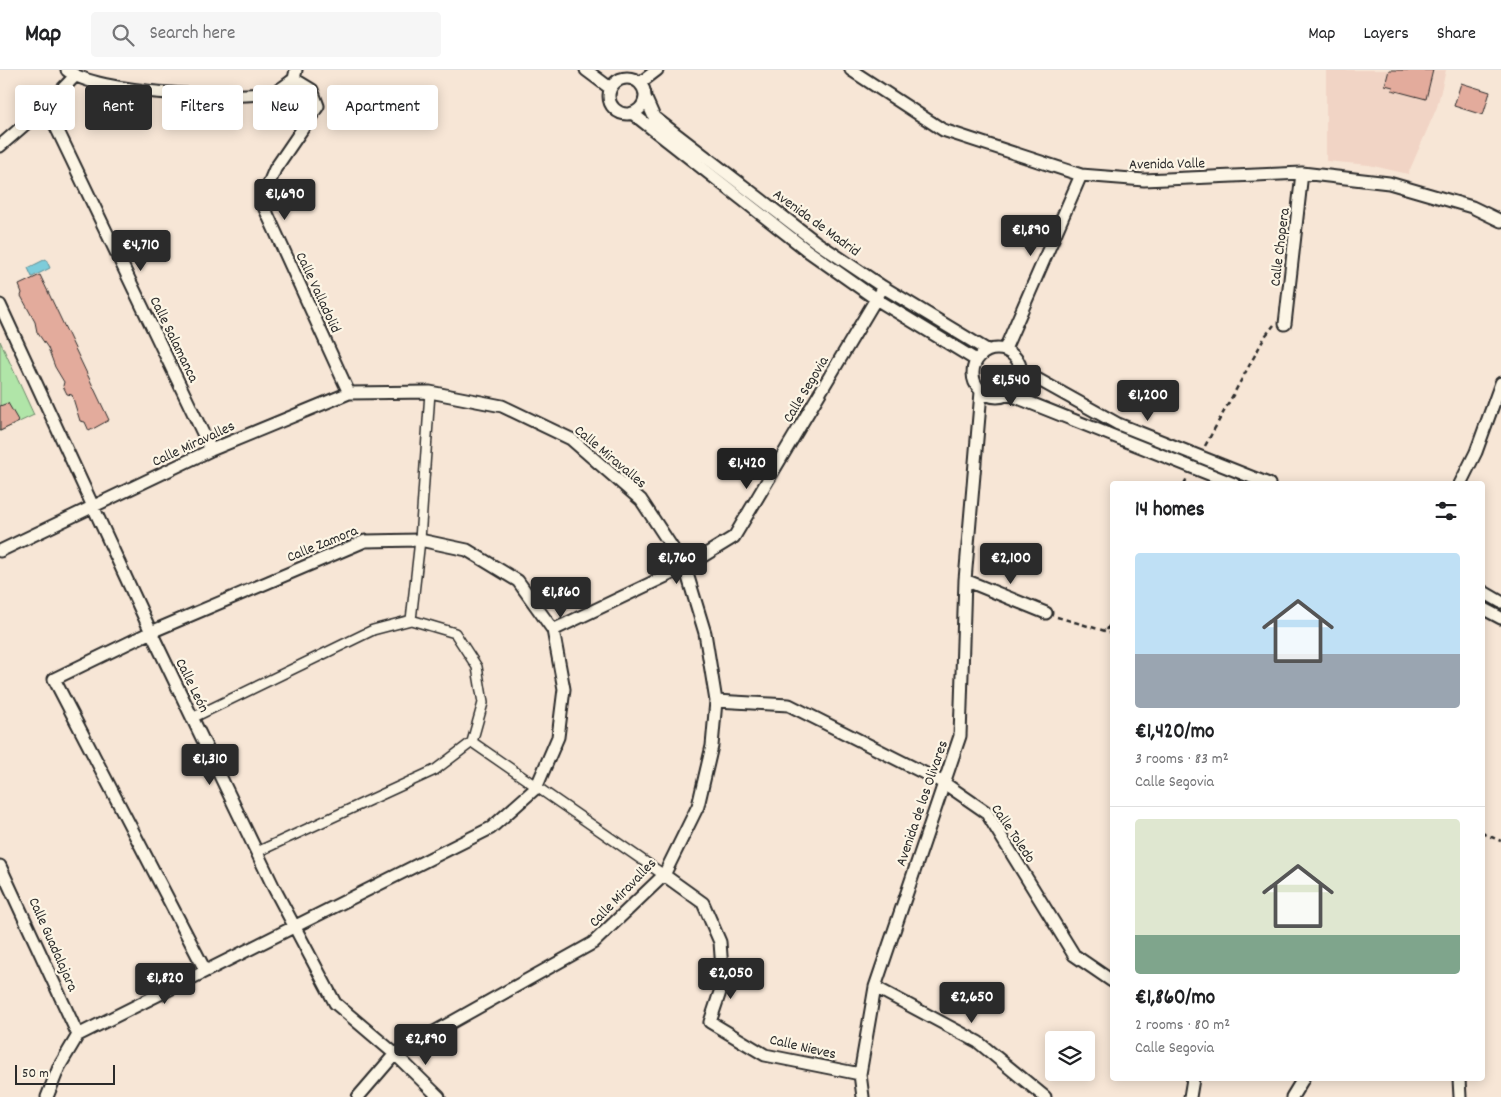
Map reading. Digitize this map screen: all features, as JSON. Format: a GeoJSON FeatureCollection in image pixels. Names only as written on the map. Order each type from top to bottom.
{"type":"FeatureCollection","features":[{"type":"Feature","properties":{"kind":"street"},"geometry":{"type":"LineString","coordinates":[[586,70],[610,88]]}},
{"type":"Feature","properties":{"kind":"street"},"geometry":{"type":"LineString","coordinates":[[640,83],[646,99],[639,110],[632,113],[623,113],[614,107],[608,94],[610,88],[621,80],[640,83],[657,70]]}},
{"type":"Feature","properties":{"kind":"street","name":"Avenida Valle"},"geometry":{"type":"LineString","coordinates":[[854,72],[943,130],[1081,175],[1144,180],[1302,173],[1389,183],[1472,207],[1501,222]]}},
{"type":"Feature","properties":{"kind":"street"},"geometry":{"type":"LineString","coordinates":[[62,85],[71,73],[101,84],[182,94],[273,93],[295,74]]}},
{"type":"Feature","properties":{"kind":"street","name":"Calle Valladolid"},"geometry":{"type":"LineString","coordinates":[[295,74],[312,90],[318,106],[275,170],[267,188],[265,209],[349,393]]}},
{"type":"Feature","properties":{"kind":"street","name":"Avenida de Madrid"},"geometry":{"type":"LineString","coordinates":[[646,99],[654,117],[816,242],[883,287],[987,350]]}},
{"type":"Feature","properties":{"kind":"street","name":"Avenida de Madrid"},"geometry":{"type":"LineString","coordinates":[[632,113],[808,251],[876,299],[976,360]]}},
{"type":"Feature","properties":{"kind":"street"},"geometry":{"type":"LineString","coordinates":[[0,146],[18,130]]}},
{"type":"Feature","properties":{"kind":"street","name":"Calle Salamanca"},"geometry":{"type":"LineString","coordinates":[[58,130],[211,450]]}},
{"type":"Feature","properties":{"kind":"street","name":"Calle Chopera"},"geometry":{"type":"LineString","coordinates":[[1285,324],[1302,173]]}},
{"type":"Feature","properties":{"kind":"street"},"geometry":{"type":"LineString","coordinates":[[1005,349],[1081,175]]}},
{"type":"Feature","properties":{"kind":"street","name":"Calle Segovia"},"geometry":{"type":"LineString","coordinates":[[552,630],[685,566],[734,537],[883,287]]}},
{"type":"Feature","properties":{"kind":"street","name":"Calle León"},"geometry":{"type":"LineString","coordinates":[[0,305],[192,718],[257,852],[335,1003],[395,1054],[439,1097]]}},
{"type":"Feature","properties":{"kind":"street"},"geometry":{"type":"LineString","coordinates":[[1005,349],[1016,358],[1021,370],[1019,383],[1008,394],[998,397],[981,392],[975,384],[972,372],[976,360],[987,350],[1005,349]]}},
{"type":"Feature","properties":{"kind":"street"},"geometry":{"type":"LineString","coordinates":[[1021,370],[1118,424],[1262,481]]}},
{"type":"Feature","properties":{"kind":"street"},"geometry":{"type":"LineString","coordinates":[[1462,481],[1476,452],[1501,383]]}},
{"type":"Feature","properties":{"kind":"street"},"geometry":{"type":"LineString","coordinates":[[411,620],[420,540],[430,392]]}},
{"type":"Feature","properties":{"kind":"street","name":"Calle Miravalles"},"geometry":{"type":"LineString","coordinates":[[0,551],[211,450],[349,393],[430,392],[502,406],[571,439],[641,500],[685,566],[705,633],[716,700],[712,746],[698,806],[664,875],[593,943],[395,1054],[358,1097]]}},
{"type":"Feature","properties":{"kind":"street","name":"Avenida de los Olivares"},"geometry":{"type":"LineString","coordinates":[[863,1097],[860,1074],[875,987],[960,736],[965,580],[981,392]]}},
{"type":"Feature","properties":{"kind":"street"},"geometry":{"type":"LineString","coordinates":[[1008,394],[1226,481]]}},
{"type":"Feature","properties":{"kind":"street","name":"Calle Zamora"},"geometry":{"type":"LineString","coordinates":[[78,1035],[491,828],[536,788],[558,737],[564,690],[552,630],[518,581],[467,550],[420,540],[365,541],[151,632],[54,679],[205,970]]}},
{"type":"Feature","properties":{"kind":"street"},"geometry":{"type":"LineString","coordinates":[[965,580],[1046,614]]}},
{"type":"Feature","properties":{"kind":"street"},"geometry":{"type":"LineString","coordinates":[[1485,594],[1501,602]]}},
{"type":"Feature","properties":{"kind":"street"},"geometry":{"type":"LineString","coordinates":[[1485,610],[1501,618]]}},
{"type":"Feature","properties":{"kind":"street"},"geometry":{"type":"LineString","coordinates":[[192,718],[373,630],[411,620],[454,634],[477,667],[483,703],[472,742],[436,770],[257,852]]}},
{"type":"Feature","properties":{"kind":"street","name":"Calle Toledo"},"geometry":{"type":"LineString","coordinates":[[716,700],[789,705],[944,783],[986,812],[1074,955],[1110,980]]}},
{"type":"Feature","properties":{"kind":"street"},"geometry":{"type":"LineString","coordinates":[[472,742],[664,875]]}},
{"type":"Feature","properties":{"kind":"street","name":"Calle Guadalajara"},"geometry":{"type":"LineString","coordinates":[[0,866],[78,1035]]}},
{"type":"Feature","properties":{"kind":"street","name":"Calle Nieves"},"geometry":{"type":"LineString","coordinates":[[664,875],[703,903],[720,942],[723,983],[710,1022],[766,1054],[860,1074]]}},
{"type":"Feature","properties":{"kind":"street"},"geometry":{"type":"LineString","coordinates":[[875,987],[978,1042],[1045,1097]]}},
{"type":"Feature","properties":{"kind":"street"},"geometry":{"type":"LineString","coordinates":[[47,1097],[59,1067],[78,1035]]}},
{"type":"Feature","properties":{"kind":"street"},"geometry":{"type":"LineString","coordinates":[[1190,1097],[1193,1081]]}},
{"type":"Feature","properties":{"kind":"street"},"geometry":{"type":"LineString","coordinates":[[1292,1097],[1302,1081]]}},
{"type":"Feature","properties":{"kind":"street"},"geometry":{"type":"LineString","coordinates":[[1459,1081],[1460,1097]]}},
{"type":"Feature","properties":{"kind":"path"},"geometry":{"type":"LineString","coordinates":[[1200,456],[1266,336],[1287,308]]}},
{"type":"Feature","properties":{"kind":"path"},"geometry":{"type":"LineString","coordinates":[[1046,614],[1110,632]]}},
{"type":"Feature","properties":{"kind":"path"},"geometry":{"type":"LineString","coordinates":[[1107,630],[1110,624]]}},
{"type":"Feature","properties":{"kind":"path"},"geometry":{"type":"LineString","coordinates":[[1485,834],[1501,841]]}},
{"type":"Feature","properties":{"kind":"shaded area"},"geometry":{"type":"Polygon","coordinates":[[[1326,70],[1446,70],[1437,107],[1408,174],[1369,165],[1326,161],[1326,70]]]}},
{"type":"Feature","properties":{"kind":"green space"},"geometry":{"type":"Polygon","coordinates":[[[0,341],[34,415],[0,431],[0,341]]]}},
{"type":"Feature","properties":{"kind":"water"},"geometry":{"type":"Polygon","coordinates":[[[46,259],[50,268],[32,277],[28,268],[46,259]]]}},
{"type":"Feature","properties":{"kind":"building"},"geometry":{"type":"Polygon","coordinates":[[[1389,70],[1433,70],[1426,99],[1392,90],[1393,87],[1385,85],[1389,70]]]}},
{"type":"Feature","properties":{"kind":"building"},"geometry":{"type":"Polygon","coordinates":[[[1461,83],[1490,92],[1483,115],[1454,106],[1461,83]]]}},
{"type":"Feature","properties":{"kind":"building"},"geometry":{"type":"Polygon","coordinates":[[[40,275],[109,420],[89,431],[85,422],[80,421],[72,395],[67,394],[63,386],[64,382],[55,367],[48,348],[37,332],[35,322],[21,296],[22,293],[19,285],[40,275]]]}},
{"type":"Feature","properties":{"kind":"building"},"geometry":{"type":"Polygon","coordinates":[[[8,403],[19,422],[0,431],[0,406],[8,403]]]}}]}
